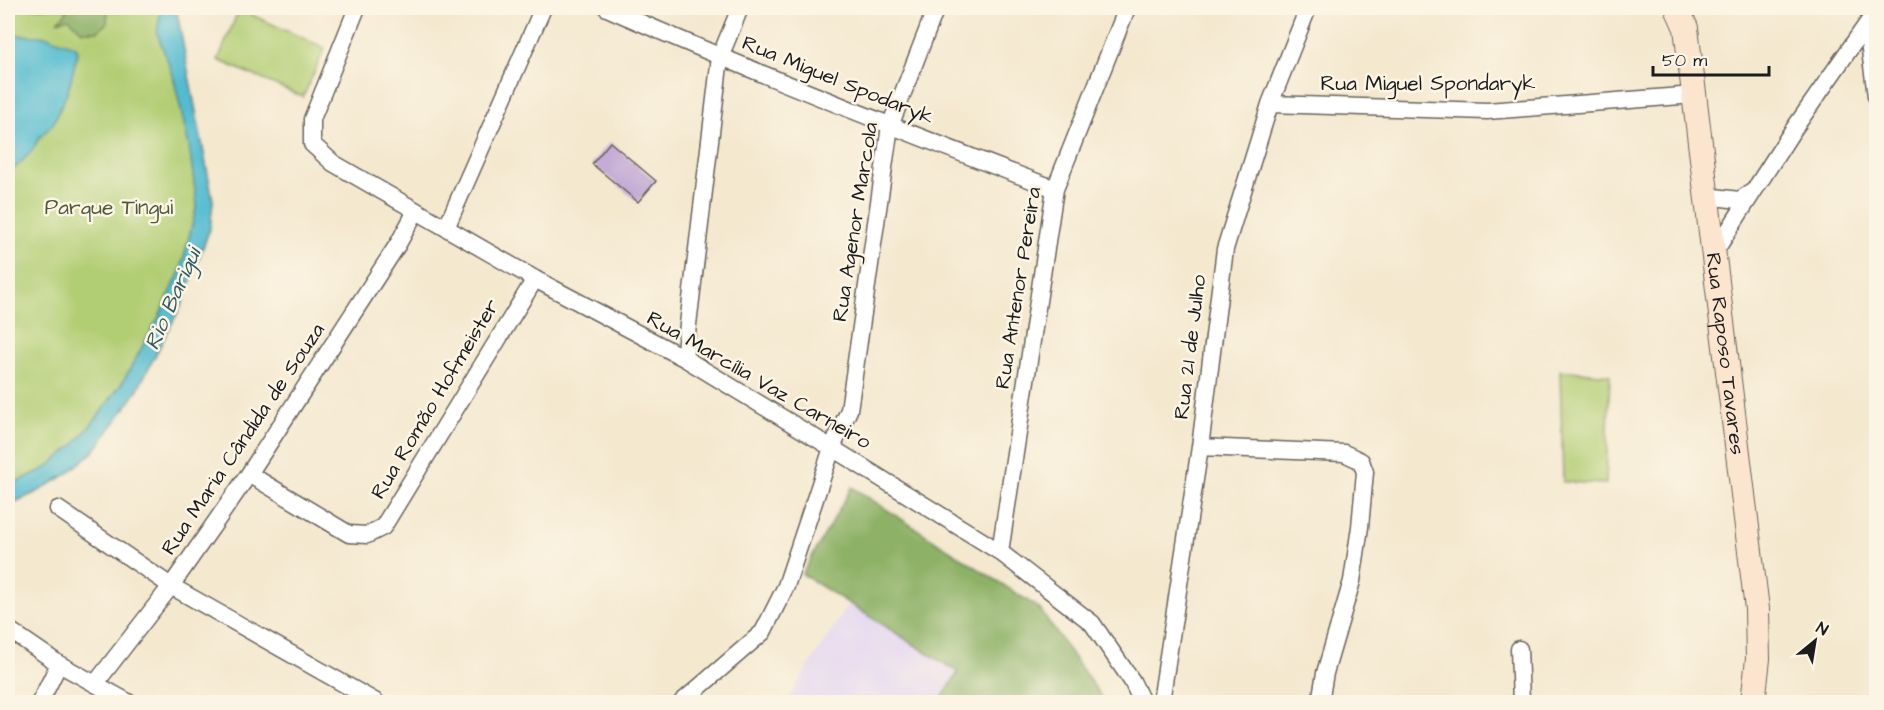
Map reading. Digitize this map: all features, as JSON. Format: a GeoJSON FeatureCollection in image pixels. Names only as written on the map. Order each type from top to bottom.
{"type":"FeatureCollection","features":[{"type":"Feature","properties":{"kind":"main road","name":"Rua Raposo Tavares"},"geometry":{"type":"LineString","coordinates":[[1677,8],[1686,28],[1757,609],[1758,659],[1753,702]]}},
{"type":"Feature","properties":{"kind":"street","name":"Rua Marcília Vaz Carneiro"},"geometry":{"type":"LineString","coordinates":[[357,8],[312,119],[312,144],[333,164],[535,279],[684,358],[1000,552],[1092,623],[1132,681],[1142,702]]}},
{"type":"Feature","properties":{"kind":"street"},"geometry":{"type":"LineString","coordinates":[[446,228],[543,8]]}},
{"type":"Feature","properties":{"kind":"street","name":"Rua Miguel Spodaryk"},"geometry":{"type":"LineString","coordinates":[[607,8],[890,126],[1055,189]]}},
{"type":"Feature","properties":{"kind":"street"},"geometry":{"type":"LineString","coordinates":[[684,358],[720,57],[740,8]]}},
{"type":"Feature","properties":{"kind":"street","name":"Rua Agenor Marcola"},"geometry":{"type":"LineString","coordinates":[[682,702],[763,632],[786,586],[832,447],[849,410],[890,126],[936,8]]}},
{"type":"Feature","properties":{"kind":"street","name":"Rua Antenor Pereira"},"geometry":{"type":"LineString","coordinates":[[1000,552],[1055,189],[1128,8]]}},
{"type":"Feature","properties":{"kind":"street","name":"Rua 21 de Julho"},"geometry":{"type":"LineString","coordinates":[[1161,702],[1200,447],[1226,249],[1270,104],[1308,8]]}},
{"type":"Feature","properties":{"kind":"street"},"geometry":{"type":"LineString","coordinates":[[1714,253],[1791,132],[1867,27],[1876,11]]}},
{"type":"Feature","properties":{"kind":"street"},"geometry":{"type":"LineString","coordinates":[[1867,27],[1876,96]]}},
{"type":"Feature","properties":{"kind":"street","name":"Rua Miguel Spondaryk"},"geometry":{"type":"LineString","coordinates":[[1270,104],[1487,111],[1694,95]]}},
{"type":"Feature","properties":{"kind":"street"},"geometry":{"type":"LineString","coordinates":[[1706,196],[1739,200],[1753,191]]}},
{"type":"Feature","properties":{"kind":"street","name":"Rua Maria Cândida de Souza"},"geometry":{"type":"LineString","coordinates":[[95,684],[171,586],[249,474],[398,244],[416,211]]}},
{"type":"Feature","properties":{"kind":"street","name":"Rua Romão Hofmeister"},"geometry":{"type":"LineString","coordinates":[[249,474],[349,534],[367,535],[383,527],[535,279]]}},
{"type":"Feature","properties":{"kind":"street"},"geometry":{"type":"LineString","coordinates":[[1200,447],[1344,453],[1360,461],[1365,472],[1352,581],[1325,673],[1320,702]]}},
{"type":"Feature","properties":{"kind":"street"},"geometry":{"type":"LineString","coordinates":[[58,509],[171,586],[376,702]]}},
{"type":"Feature","properties":{"kind":"street"},"geometry":{"type":"LineString","coordinates":[[8,629],[59,664],[128,702]]}},
{"type":"Feature","properties":{"kind":"street"},"geometry":{"type":"LineString","coordinates":[[1519,649],[1521,702]]}},
{"type":"Feature","properties":{"kind":"street"},"geometry":{"type":"LineString","coordinates":[[40,702],[59,664]]}},
{"type":"Feature","properties":{"kind":"shaded area"},"geometry":{"type":"Polygon","coordinates":[[[849,603],[959,672],[940,702],[786,702],[849,603]]]}},
{"type":"Feature","properties":{"kind":"green space","name":"Parque Tingui"},"geometry":{"type":"Polygon","coordinates":[[[8,8],[176,8],[213,201],[210,228],[183,302],[135,394],[94,451],[67,474],[37,492],[8,505],[8,8]]]}},
{"type":"Feature","properties":{"kind":"green space"},"geometry":{"type":"Polygon","coordinates":[[[68,8],[108,8],[107,23],[98,31],[82,31],[69,18],[57,21],[68,8]]]}},
{"type":"Feature","properties":{"kind":"green space"},"geometry":{"type":"Polygon","coordinates":[[[239,9],[325,48],[303,97],[218,60],[239,9]]]}},
{"type":"Feature","properties":{"kind":"green space"},"geometry":{"type":"Polygon","coordinates":[[[1560,370],[1610,375],[1606,484],[1563,482],[1560,370]]]}},
{"type":"Feature","properties":{"kind":"green space"},"geometry":{"type":"Polygon","coordinates":[[[852,487],[1039,608],[1105,702],[940,702],[958,672],[802,574],[852,487]]]}},
{"type":"Feature","properties":{"kind":"water","name":"Rio Barigui"},"geometry":{"type":"Polygon","coordinates":[[[161,8],[176,8],[213,201],[210,228],[183,302],[135,394],[94,451],[67,474],[37,492],[8,505],[8,486],[46,468],[73,446],[95,420],[122,383],[160,315],[181,269],[197,205],[189,146],[173,75],[157,33],[161,8]]]}},
{"type":"Feature","properties":{"kind":"water"},"geometry":{"type":"Polygon","coordinates":[[[8,35],[45,36],[75,46],[78,51],[68,91],[53,124],[39,138],[32,151],[8,175],[8,35]]]}},
{"type":"Feature","properties":{"kind":"building"},"geometry":{"type":"Polygon","coordinates":[[[610,142],[656,181],[638,202],[592,164],[610,142]]]}}]}
